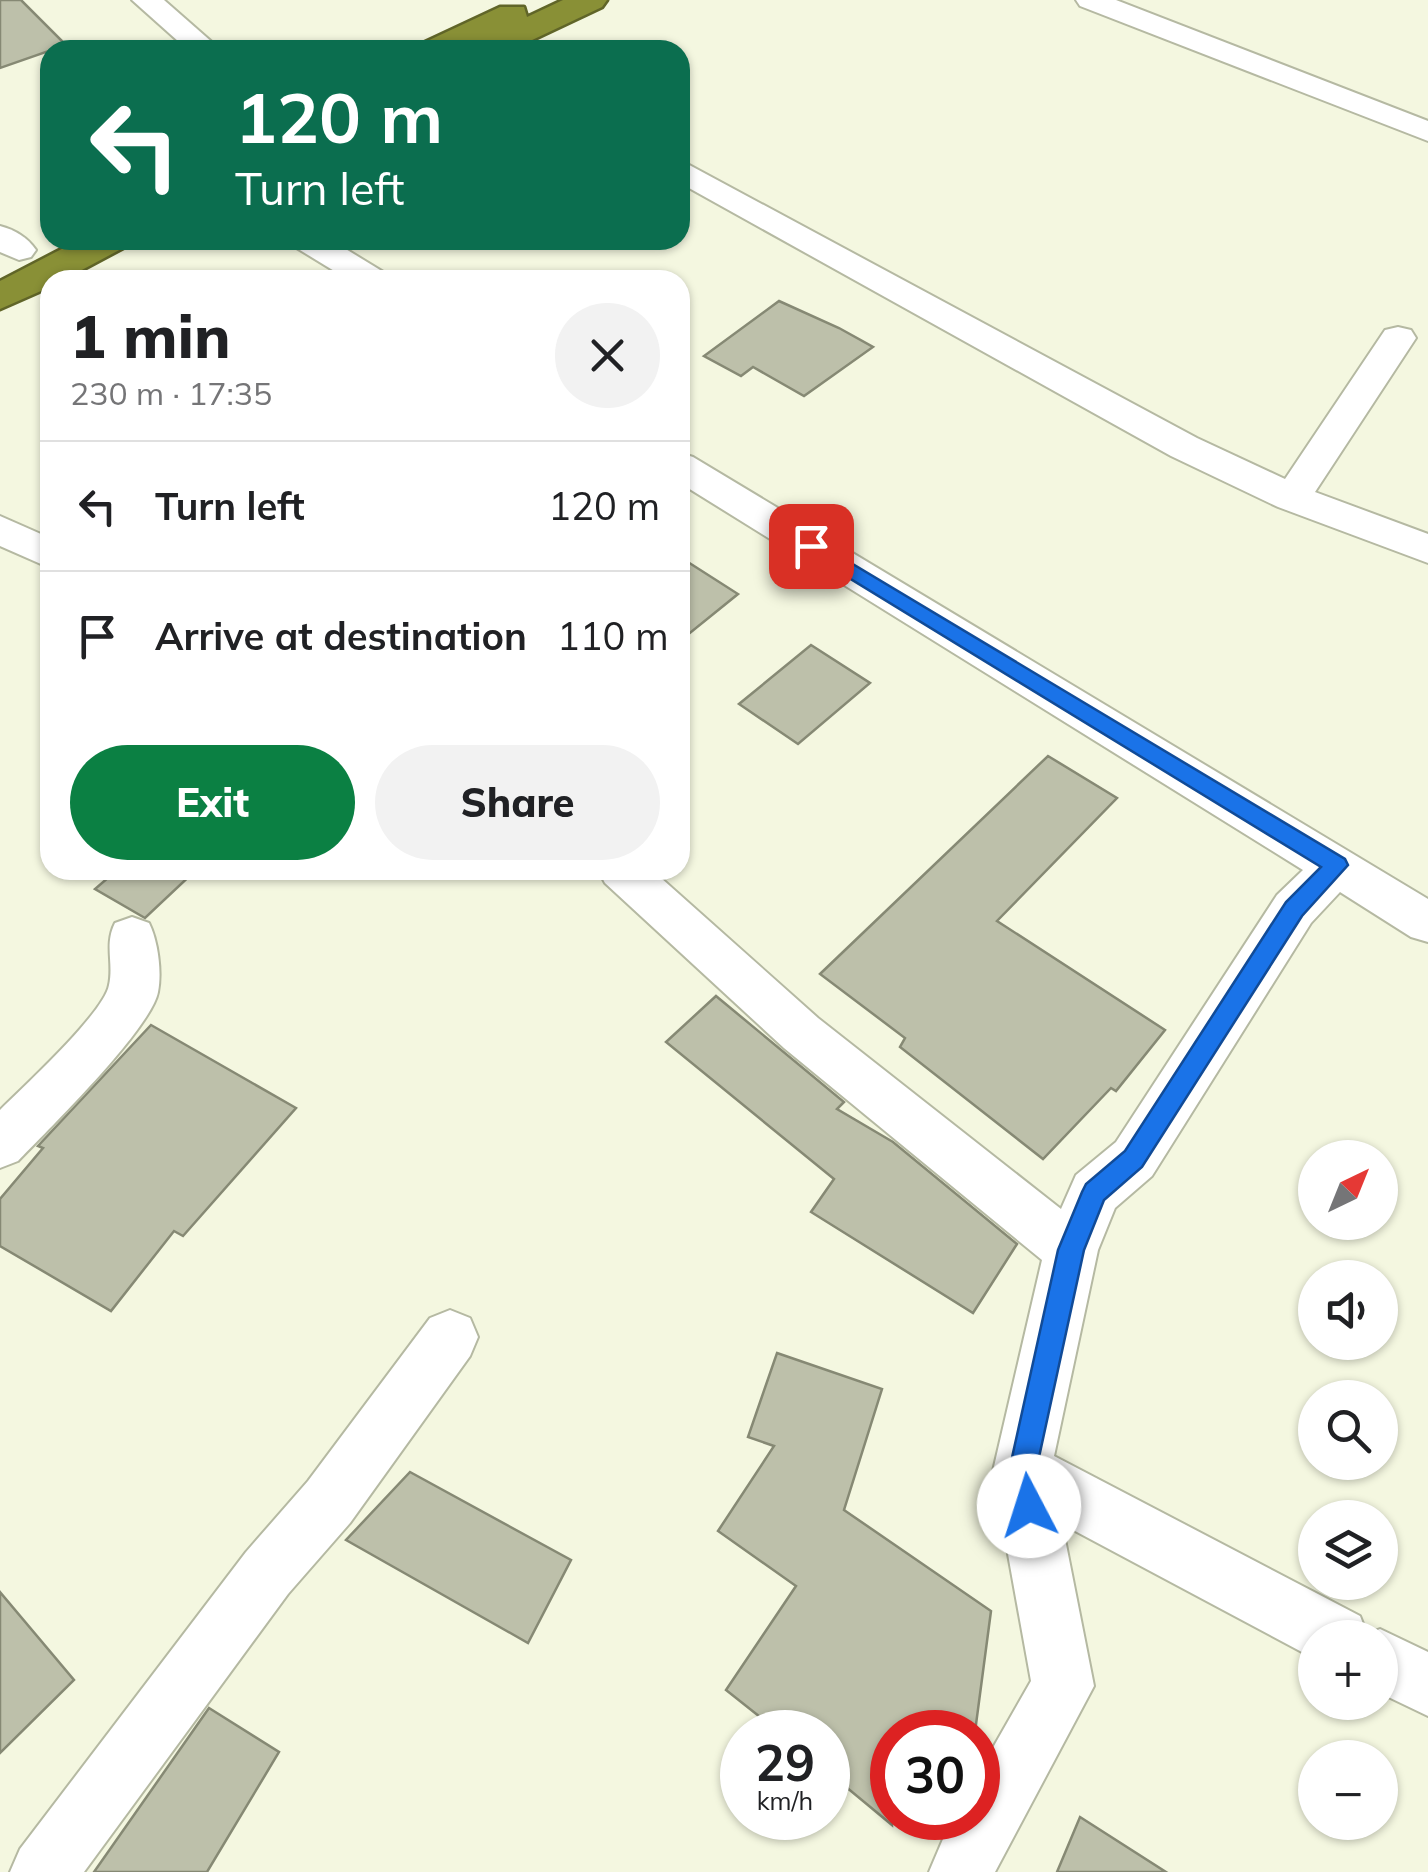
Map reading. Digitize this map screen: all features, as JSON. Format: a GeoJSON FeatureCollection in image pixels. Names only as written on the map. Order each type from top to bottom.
{"type":"FeatureCollection","features":[{"type":"Feature","properties":{"kind":"highway"},"geometry":{"type":"LineString","coordinates":[[457,40],[542,0]]}},
{"type":"Feature","properties":{"kind":"highway"},"geometry":{"type":"LineString","coordinates":[[514,40],[590,0]]}},
{"type":"Feature","properties":{"kind":"highway"},"geometry":{"type":"LineString","coordinates":[[51,270],[90,250]]}},
{"type":"Feature","properties":{"kind":"highway"},"geometry":{"type":"LineString","coordinates":[[0,296],[40,275]]}},
{"type":"Feature","properties":{"kind":"street"},"geometry":{"type":"LineString","coordinates":[[146,0],[194,40]]}},
{"type":"Feature","properties":{"kind":"street"},"geometry":{"type":"LineString","coordinates":[[1090,0],[1428,132]]}},
{"type":"Feature","properties":{"kind":"street"},"geometry":{"type":"LineString","coordinates":[[690,175],[1184,447],[1292,498],[1428,549]]}},
{"type":"Feature","properties":{"kind":"street"},"geometry":{"type":"LineString","coordinates":[[324,250],[357,270]]}},
{"type":"Feature","properties":{"kind":"street"},"geometry":{"type":"LineString","coordinates":[[1292,498],[1398,338]]}},
{"type":"Feature","properties":{"kind":"street"},"geometry":{"type":"LineString","coordinates":[[690,472],[1428,923]]}},
{"type":"Feature","properties":{"kind":"street"},"geometry":{"type":"LineString","coordinates":[[0,530],[40,549]]}},
{"type":"Feature","properties":{"kind":"street"},"geometry":{"type":"LineString","coordinates":[[962,1872],[965,1859],[1063,1686],[1022,1471],[1071,1250],[1095,1192],[1134,1159],[1294,909],[1337,865]]}},
{"type":"Feature","properties":{"kind":"street"},"geometry":{"type":"LineString","coordinates":[[632,880],[801,1032],[1071,1250]]}},
{"type":"Feature","properties":{"kind":"street"},"geometry":{"type":"LineString","coordinates":[[0,1145],[90,1052],[134,993],[132,938]]}},
{"type":"Feature","properties":{"kind":"street"},"geometry":{"type":"LineString","coordinates":[[43,1872],[267,1574],[328,1502],[450,1336]]}},
{"type":"Feature","properties":{"kind":"street"},"geometry":{"type":"LineString","coordinates":[[1022,1471],[1304,1620]]}},
{"type":"Feature","properties":{"kind":"street"},"geometry":{"type":"LineString","coordinates":[[1398,1669],[1428,1685]]}},
{"type":"Feature","properties":{"kind":"building"},"geometry":{"type":"Polygon","coordinates":[[[0,0],[21,0],[61,40],[40,40],[40,54],[0,68],[0,0]]]}},
{"type":"Feature","properties":{"kind":"building"},"geometry":{"type":"Polygon","coordinates":[[[779,301],[873,347],[804,396],[753,367],[741,376],[704,356],[779,301]]]}},
{"type":"Feature","properties":{"kind":"building"},"geometry":{"type":"Polygon","coordinates":[[[690,563],[738,594],[690,633],[690,563]]]}},
{"type":"Feature","properties":{"kind":"building"},"geometry":{"type":"Polygon","coordinates":[[[811,645],[870,683],[798,744],[739,704],[811,645]]]}},
{"type":"Feature","properties":{"kind":"building"},"geometry":{"type":"Polygon","coordinates":[[[1048,756],[1117,798],[997,921],[1165,1030],[1116,1091],[1111,1088],[1043,1159],[900,1047],[905,1038],[820,974],[1048,756]]]}},
{"type":"Feature","properties":{"kind":"building"},"geometry":{"type":"Polygon","coordinates":[[[105,880],[185,880],[145,918],[95,889],[105,880]]]}},
{"type":"Feature","properties":{"kind":"building"},"geometry":{"type":"Polygon","coordinates":[[[716,996],[844,1102],[837,1109],[893,1142],[1017,1244],[973,1313],[811,1212],[834,1179],[666,1042],[716,996]]]}},
{"type":"Feature","properties":{"kind":"building"},"geometry":{"type":"Polygon","coordinates":[[[151,1025],[296,1108],[183,1236],[174,1231],[111,1311],[0,1246],[0,1199],[43,1148],[38,1146],[151,1025]]]}},
{"type":"Feature","properties":{"kind":"building"},"geometry":{"type":"Polygon","coordinates":[[[777,1353],[882,1389],[844,1510],[991,1611],[978,1710],[870,1710],[870,1807],[850,1790],[850,1710],[751,1710],[726,1690],[796,1586],[718,1531],[774,1446],[748,1437],[777,1353]]]}},
{"type":"Feature","properties":{"kind":"building"},"geometry":{"type":"Polygon","coordinates":[[[410,1472],[571,1560],[528,1643],[346,1540],[410,1472]]]}},
{"type":"Feature","properties":{"kind":"building"},"geometry":{"type":"Polygon","coordinates":[[[0,1592],[74,1680],[0,1753],[0,1592]]]}},
{"type":"Feature","properties":{"kind":"building"},"geometry":{"type":"Polygon","coordinates":[[[209,1708],[279,1752],[207,1872],[94,1872],[209,1708]]]}},
{"type":"Feature","properties":{"kind":"building"},"geometry":{"type":"Polygon","coordinates":[[[1080,1817],[1166,1872],[1057,1872],[1080,1817]]]}},
{"type":"Feature","properties":{"kind":"route"},"geometry":{"type":"LineString","coordinates":[[811,546],[1337,865],[1294,909],[1134,1159],[1095,1192],[1071,1250],[1022,1471],[1029,1506]]}}]}
